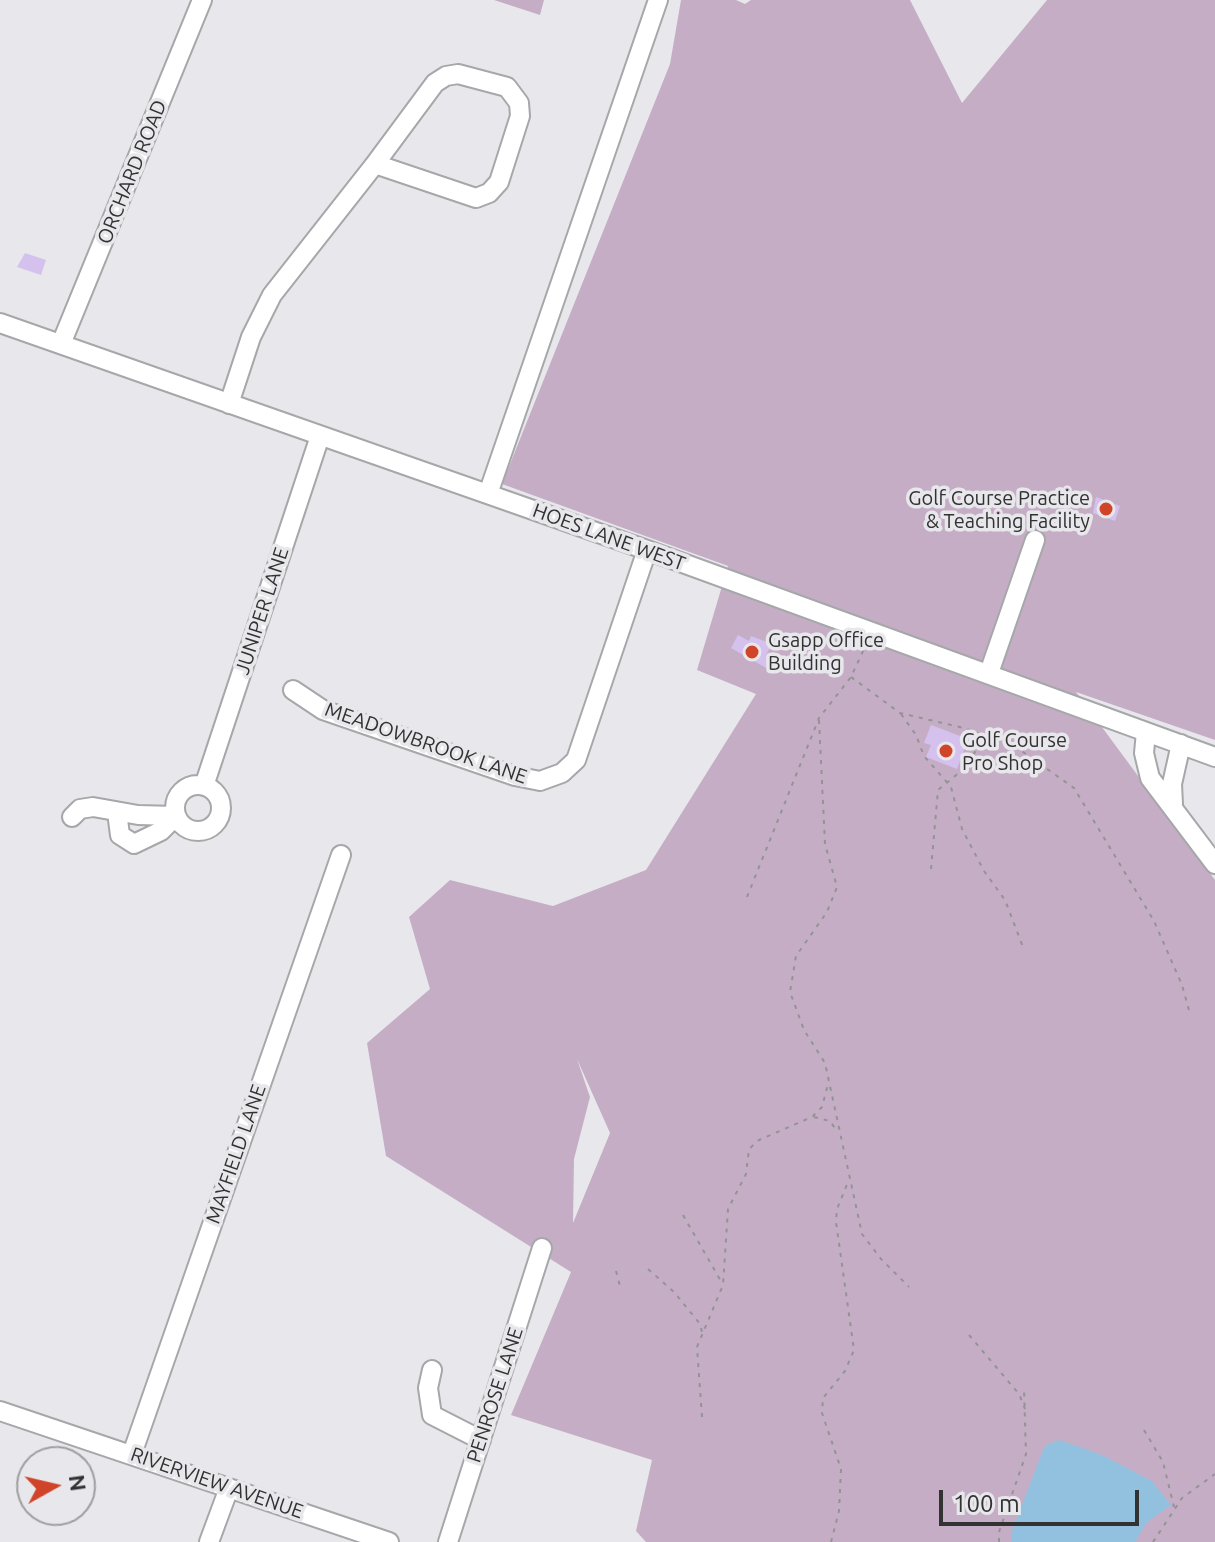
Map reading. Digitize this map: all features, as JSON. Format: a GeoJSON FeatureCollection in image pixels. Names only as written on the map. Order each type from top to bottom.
{"type":"FeatureCollection","features":[{"type":"Feature","properties":{"kind":"street","name":"ORCHARD ROAD"},"geometry":{"type":"LineString","coordinates":[[61,344],[202,0]]}},
{"type":"Feature","properties":{"kind":"street"},"geometry":{"type":"LineString","coordinates":[[488,494],[658,0]]}},
{"type":"Feature","properties":{"kind":"street"},"geometry":{"type":"LineString","coordinates":[[229,404],[251,337],[272,295],[435,83],[446,76],[458,74],[507,87],[519,103],[520,116],[499,182],[489,193],[476,198],[460,195],[375,164]]}},
{"type":"Feature","properties":{"kind":"street","name":"HOES LANE WEST"},"geometry":{"type":"LineString","coordinates":[[0,323],[647,550],[1215,757]]}},
{"type":"Feature","properties":{"kind":"street","name":"JUNIPER LANE"},"geometry":{"type":"LineString","coordinates":[[204,786],[320,436]]}},
{"type":"Feature","properties":{"kind":"street"},"geometry":{"type":"LineString","coordinates":[[989,673],[1035,540]]}},
{"type":"Feature","properties":{"kind":"street","name":"MEADOWBROOK LANE"},"geometry":{"type":"LineString","coordinates":[[293,690],[323,710],[515,776],[540,781],[562,773],[576,760],[647,550]]}},
{"type":"Feature","properties":{"kind":"street"},"geometry":{"type":"LineString","coordinates":[[1146,732],[1144,753],[1150,778],[1173,804],[1215,864]]}},
{"type":"Feature","properties":{"kind":"street"},"geometry":{"type":"LineString","coordinates":[[1173,804],[1172,784],[1181,744]]}},
{"type":"Feature","properties":{"kind":"street"},"geometry":{"type":"LineString","coordinates":[[72,817],[80,809],[93,807],[176,816],[191,830],[201,831],[215,823],[221,810],[220,800],[204,786],[192,785],[179,795],[176,816],[161,831],[134,844],[120,835],[117,812]]}},
{"type":"Feature","properties":{"kind":"street","name":"MAYFIELD LANE"},"geometry":{"type":"LineString","coordinates":[[132,1454],[341,855]]}},
{"type":"Feature","properties":{"kind":"street","name":"PENROSE LANE"},"geometry":{"type":"LineString","coordinates":[[448,1542],[542,1248]]}},
{"type":"Feature","properties":{"kind":"street"},"geometry":{"type":"LineString","coordinates":[[432,1370],[428,1388],[432,1415],[481,1440]]}},
{"type":"Feature","properties":{"kind":"street","name":"RIVERVIEW AVENUE"},"geometry":{"type":"LineString","coordinates":[[0,1411],[389,1542]]}},
{"type":"Feature","properties":{"kind":"street"},"geometry":{"type":"LineString","coordinates":[[209,1542],[229,1488]]}},
{"type":"Feature","properties":{"kind":"path"},"geometry":{"type":"LineString","coordinates":[[747,897],[819,720],[851,677],[872,631]]}},
{"type":"Feature","properties":{"kind":"path"},"geometry":{"type":"LineString","coordinates":[[851,677],[900,713],[916,735],[924,756],[947,781],[968,841],[1005,900],[1023,947]]}},
{"type":"Feature","properties":{"kind":"path"},"geometry":{"type":"LineString","coordinates":[[900,713],[984,735],[1026,753],[1074,788],[1154,921],[1182,985],[1190,1014]]}},
{"type":"Feature","properties":{"kind":"path"},"geometry":{"type":"LineString","coordinates":[[819,720],[826,852],[837,887],[827,912],[796,956],[790,992],[804,1030],[825,1063],[862,1234],[909,1287]]}},
{"type":"Feature","properties":{"kind":"path"},"geometry":{"type":"LineString","coordinates":[[931,869],[935,799],[947,781],[977,753],[984,735]]}},
{"type":"Feature","properties":{"kind":"path"},"geometry":{"type":"LineString","coordinates":[[702,1417],[697,1347],[723,1285],[728,1209],[746,1174],[749,1149],[759,1140],[812,1117],[822,1107],[829,1078]]}},
{"type":"Feature","properties":{"kind":"path"},"geometry":{"type":"LineString","coordinates":[[812,1117],[830,1121],[839,1134]]}},
{"type":"Feature","properties":{"kind":"path"},"geometry":{"type":"LineString","coordinates":[[831,1542],[839,1511],[841,1469],[822,1413],[823,1398],[845,1371],[854,1350],[836,1222],[837,1209],[849,1181]]}},
{"type":"Feature","properties":{"kind":"path"},"geometry":{"type":"LineString","coordinates":[[683,1215],[723,1285]]}},
{"type":"Feature","properties":{"kind":"path"},"geometry":{"type":"LineString","coordinates":[[648,1269],[674,1292],[700,1324],[702,1333]]}},
{"type":"Feature","properties":{"kind":"path"},"geometry":{"type":"LineString","coordinates":[[616,1271],[621,1290]]}},
{"type":"Feature","properties":{"kind":"path"},"geometry":{"type":"LineString","coordinates":[[969,1335],[1019,1394],[1026,1414]]}},
{"type":"Feature","properties":{"kind":"path"},"geometry":{"type":"LineString","coordinates":[[997,1542],[1026,1454],[1024,1388]]}},
{"type":"Feature","properties":{"kind":"path"},"geometry":{"type":"LineString","coordinates":[[1144,1430],[1163,1462],[1174,1509]]}},
{"type":"Feature","properties":{"kind":"path"},"geometry":{"type":"LineString","coordinates":[[1153,1542],[1174,1509],[1193,1488],[1215,1474]]}},
{"type":"Feature","properties":{"kind":"shaded area"},"geometry":{"type":"Polygon","coordinates":[[[494,0],[544,0],[540,15],[494,0]]]}},
{"type":"Feature","properties":{"kind":"shaded area"},"geometry":{"type":"Polygon","coordinates":[[[681,0],[736,0],[745,4],[751,0],[910,0],[962,103],[1047,0],[1215,0],[1215,740],[1076,692],[1215,880],[1215,1542],[646,1542],[636,1531],[652,1460],[511,1415],[571,1272],[386,1156],[367,1043],[430,989],[409,917],[450,880],[553,906],[646,870],[756,694],[697,670],[728,566],[502,484],[670,64],[681,0]],[[577,1059],[590,1097],[574,1159],[573,1223],[610,1133],[577,1059]]]}},
{"type":"Feature","properties":{"kind":"water"},"geometry":{"type":"Polygon","coordinates":[[[1060,1440],[1102,1455],[1152,1481],[1171,1505],[1146,1523],[1135,1542],[1012,1542],[1012,1531],[1043,1450],[1046,1445],[1060,1440]]]}},
{"type":"Feature","properties":{"kind":"building"},"geometry":{"type":"Polygon","coordinates":[[[25,253],[46,260],[41,275],[17,267],[25,253]]]}},
{"type":"Feature","properties":{"kind":"building","name":"Golf Course Practice & Teaching Facility"},"geometry":{"type":"Polygon","coordinates":[[[1096,497],[1120,506],[1115,521],[1093,513],[1096,497]]]}},
{"type":"Feature","properties":{"kind":"building","name":"Gsapp Office Building"},"geometry":{"type":"Polygon","coordinates":[[[738,635],[749,641],[751,636],[772,644],[766,655],[772,658],[766,668],[731,648],[738,635]]]}},
{"type":"Feature","properties":{"kind":"building","name":"Golf Course Pro Shop"},"geometry":{"type":"Polygon","coordinates":[[[931,725],[968,739],[957,769],[926,757],[931,745],[924,743],[931,725]]]}},
{"type":"Feature","properties":{"kind":"place","name":"Golf Course Practice & Teaching Facility"},"geometry":{"type":"Point","coordinates":[1106,509]}},
{"type":"Feature","properties":{"kind":"place","name":"Gsapp Office Building"},"geometry":{"type":"Point","coordinates":[752,652]}},
{"type":"Feature","properties":{"kind":"place","name":"Golf Course Pro Shop"},"geometry":{"type":"Point","coordinates":[946,751]}}]}
